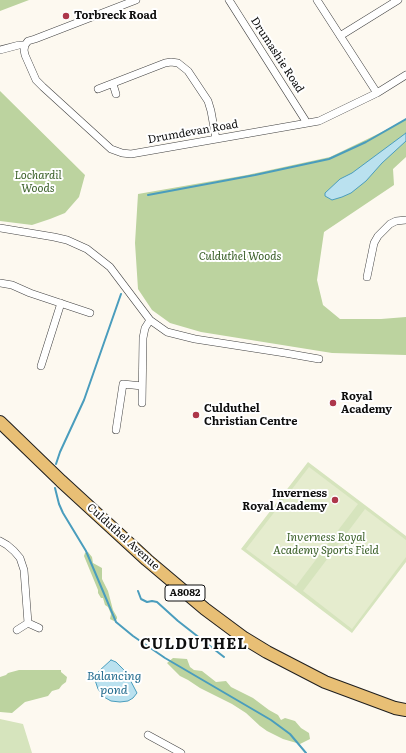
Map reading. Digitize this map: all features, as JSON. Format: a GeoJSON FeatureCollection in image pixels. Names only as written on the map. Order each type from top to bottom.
{"type":"FeatureCollection","features":[{"type":"Feature","properties":{"kind":"main road","name":"Culduthel Avenue"},"geometry":{"type":"LineString","coordinates":[[0,422],[61,481],[147,560],[205,609],[244,638],[267,652],[325,682],[395,708],[406,710]]}},
{"type":"Feature","properties":{"kind":"street"},"geometry":{"type":"LineString","coordinates":[[0,50],[25,45],[34,38],[136,0]]}},
{"type":"Feature","properties":{"kind":"street","name":"Drumashie Road"},"geometry":{"type":"LineString","coordinates":[[229,0],[307,123]]}},
{"type":"Feature","properties":{"kind":"street"},"geometry":{"type":"LineString","coordinates":[[317,0],[377,93]]}},
{"type":"Feature","properties":{"kind":"street"},"geometry":{"type":"LineString","coordinates":[[340,36],[398,0]]}},
{"type":"Feature","properties":{"kind":"street","name":"Drumdevan Road"},"geometry":{"type":"LineString","coordinates":[[25,45],[25,55],[36,80],[111,149],[122,153],[131,154],[319,120],[377,93],[406,75]]}},
{"type":"Feature","properties":{"kind":"street"},"geometry":{"type":"LineString","coordinates":[[98,88],[113,84],[165,63],[178,63],[188,71],[208,101],[216,138]]}},
{"type":"Feature","properties":{"kind":"street"},"geometry":{"type":"LineString","coordinates":[[113,84],[116,94]]}},
{"type":"Feature","properties":{"kind":"street"},"geometry":{"type":"LineString","coordinates":[[367,277],[374,243],[378,236],[390,224],[406,220]]}},
{"type":"Feature","properties":{"kind":"street"},"geometry":{"type":"LineString","coordinates":[[0,228],[67,240],[87,250],[110,267],[143,314],[167,332],[188,338],[319,359]]}},
{"type":"Feature","properties":{"kind":"street"},"geometry":{"type":"LineString","coordinates":[[0,283],[12,284],[30,293],[90,313]]}},
{"type":"Feature","properties":{"kind":"street"},"geometry":{"type":"LineString","coordinates":[[41,366],[61,303]]}},
{"type":"Feature","properties":{"kind":"street"},"geometry":{"type":"LineString","coordinates":[[142,402],[143,338],[145,328],[150,320]]}},
{"type":"Feature","properties":{"kind":"street"},"geometry":{"type":"LineString","coordinates":[[116,430],[123,384],[142,386]]}},
{"type":"Feature","properties":{"kind":"street"},"geometry":{"type":"LineString","coordinates":[[0,541],[7,545],[20,558],[24,570],[28,623]]}},
{"type":"Feature","properties":{"kind":"street"},"geometry":{"type":"LineString","coordinates":[[28,623],[39,628]]}},
{"type":"Feature","properties":{"kind":"street"},"geometry":{"type":"LineString","coordinates":[[18,630],[28,623]]}},
{"type":"Feature","properties":{"kind":"street"},"geometry":{"type":"LineString","coordinates":[[148,734],[181,753]]}},
{"type":"Feature","properties":{"kind":"green space"},"geometry":{"type":"Polygon","coordinates":[[[0,0],[29,0],[0,11],[0,0]]]}},
{"type":"Feature","properties":{"kind":"green space","name":"Lochardil Woods"},"geometry":{"type":"Polygon","coordinates":[[[0,91],[85,175],[79,197],[65,213],[32,225],[0,221],[0,91]]]}},
{"type":"Feature","properties":{"kind":"green space","name":"Culduthel Woods"},"geometry":{"type":"Polygon","coordinates":[[[406,119],[406,157],[393,169],[394,185],[324,232],[317,280],[323,305],[340,319],[381,319],[406,317],[406,355],[332,353],[201,332],[170,323],[152,310],[138,289],[135,243],[138,194],[247,175],[330,157],[406,119]]]}},
{"type":"Feature","properties":{"kind":"green space","name":"Inverness Royal Academy Sports Field"},"geometry":{"type":"Polygon","coordinates":[[[308,462],[406,536],[406,562],[352,633],[241,549],[308,462]]]}},
{"type":"Feature","properties":{"kind":"green space"},"geometry":{"type":"Polygon","coordinates":[[[309,467],[358,504],[296,586],[246,549],[309,467]]]}},
{"type":"Feature","properties":{"kind":"green space"},"geometry":{"type":"Polygon","coordinates":[[[365,509],[406,540],[406,557],[352,629],[303,591],[365,509]]]}},
{"type":"Feature","properties":{"kind":"green space"},"geometry":{"type":"Polygon","coordinates":[[[88,552],[92,557],[93,563],[102,568],[102,579],[117,617],[114,621],[110,619],[111,614],[108,607],[105,605],[103,598],[101,598],[98,593],[84,556],[85,553],[88,552]]]}},
{"type":"Feature","properties":{"kind":"green space"},"geometry":{"type":"Polygon","coordinates":[[[173,658],[187,659],[190,667],[194,670],[202,671],[216,682],[226,681],[231,687],[253,698],[278,715],[281,720],[285,718],[295,721],[301,728],[309,733],[310,739],[300,744],[283,739],[267,731],[246,713],[232,704],[180,676],[167,663],[173,658]]]}},
{"type":"Feature","properties":{"kind":"green space"},"geometry":{"type":"Polygon","coordinates":[[[19,670],[61,670],[61,672],[67,677],[66,682],[59,689],[52,691],[48,696],[25,702],[12,713],[0,712],[0,677],[19,670]]]}},
{"type":"Feature","properties":{"kind":"green space"},"geometry":{"type":"Polygon","coordinates":[[[0,719],[23,724],[32,753],[0,753],[0,719]]]}},
{"type":"Feature","properties":{"kind":"water"},"geometry":{"type":"Polygon","coordinates":[[[406,133],[406,141],[382,163],[366,181],[351,193],[332,200],[325,196],[325,193],[340,179],[352,173],[406,133]]]}},
{"type":"Feature","properties":{"kind":"water","name":"Balancing pond"},"geometry":{"type":"Polygon","coordinates":[[[111,660],[116,662],[126,672],[137,693],[128,701],[111,701],[104,697],[98,689],[95,680],[99,671],[111,660]]]}},
{"type":"Feature","properties":{"kind":"waterway"},"geometry":{"type":"LineString","coordinates":[[148,195],[255,175],[329,159],[366,142],[406,119]]}},
{"type":"Feature","properties":{"kind":"waterway"},"geometry":{"type":"LineString","coordinates":[[56,464],[84,400],[121,294]]}},
{"type":"Feature","properties":{"kind":"waterway"},"geometry":{"type":"LineString","coordinates":[[55,488],[63,513],[86,551],[116,622],[133,636],[165,658],[271,720],[290,734],[306,753]]}},
{"type":"Feature","properties":{"kind":"waterway"},"geometry":{"type":"LineString","coordinates":[[138,591],[141,599],[147,602],[157,602],[178,621],[224,657]]}},
{"type":"Feature","properties":{"kind":"place","name":"Torbreck Road"},"geometry":{"type":"Point","coordinates":[66,16]}},
{"type":"Feature","properties":{"kind":"place","name":"Royal Academy"},"geometry":{"type":"Point","coordinates":[333,403]}},
{"type":"Feature","properties":{"kind":"place","name":"Culduthel Christian Centre"},"geometry":{"type":"Point","coordinates":[196,415]}},
{"type":"Feature","properties":{"kind":"place","name":"Inverness Royal Academy"},"geometry":{"type":"Point","coordinates":[335,500]}},
{"type":"Feature","properties":{"kind":"district","name":"CULDUTHEL"},"geometry":{"type":"Point","coordinates":[194,645]}}]}
